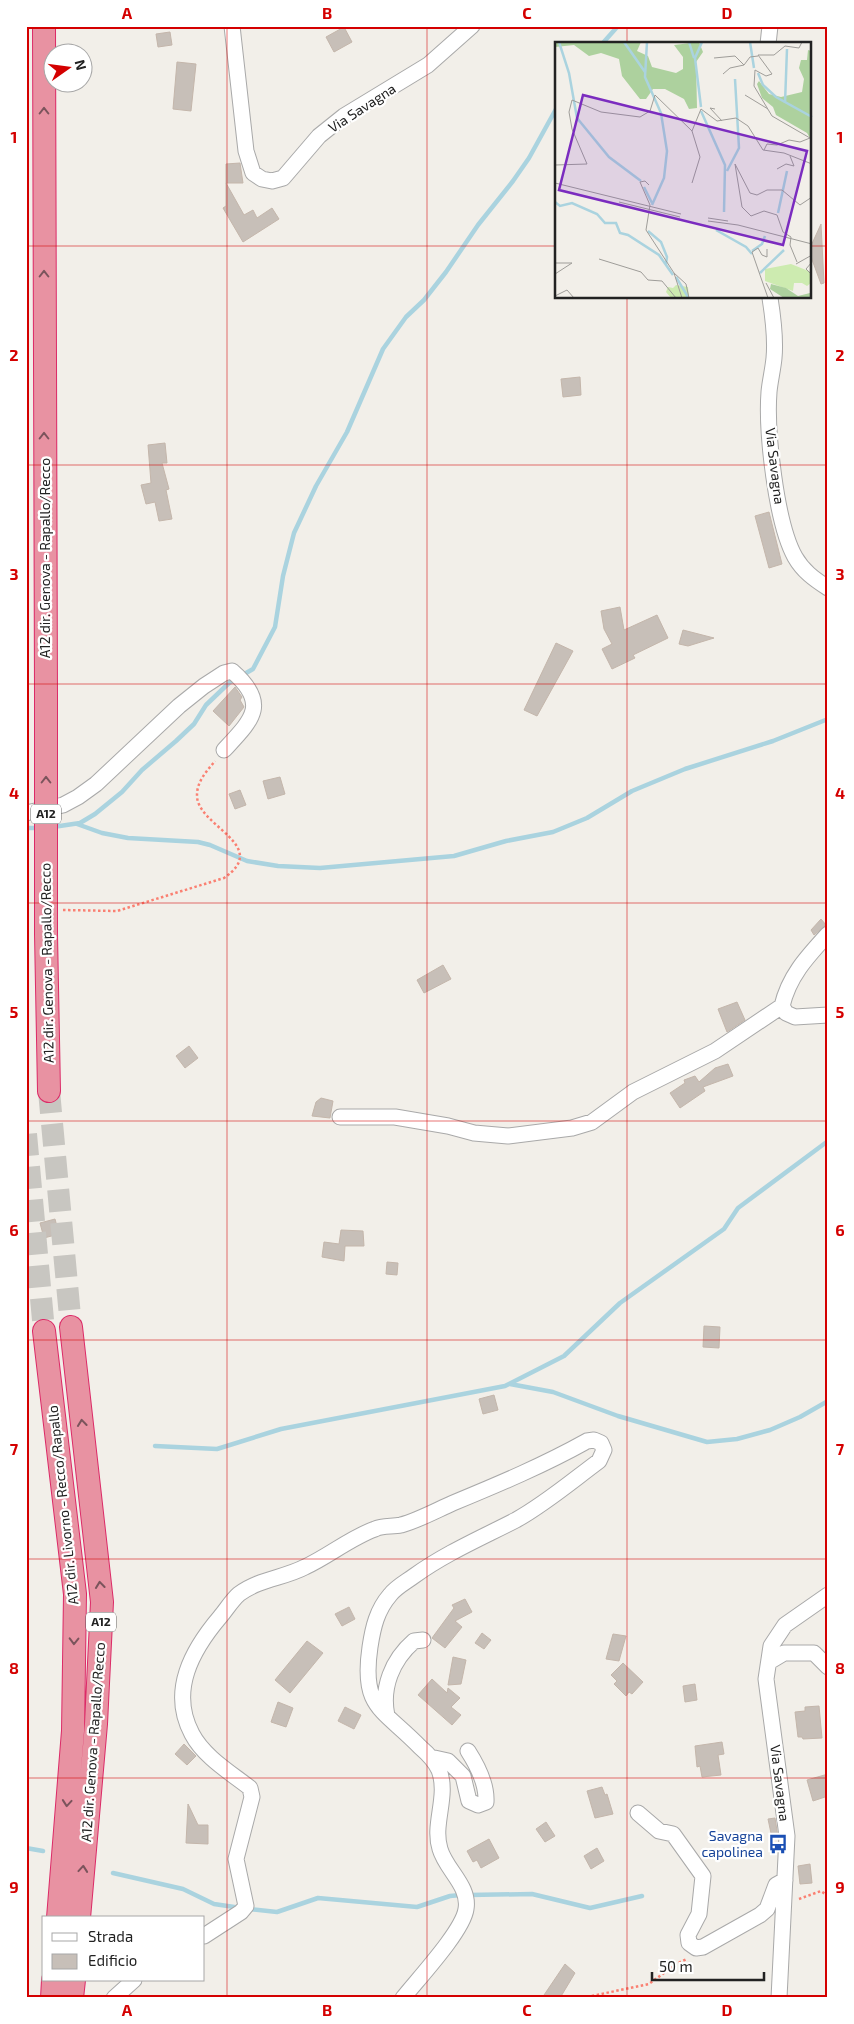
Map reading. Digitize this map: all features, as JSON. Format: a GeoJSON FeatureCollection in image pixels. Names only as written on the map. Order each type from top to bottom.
{"type":"FeatureCollection","features":[{"type":"Feature","properties":{"kind":"highway","name":"A12 dir. Genova - Rapallo/Recco"},"geometry":{"type":"LineString","coordinates":[[44,26],[46,934],[49,1091]]}},
{"type":"Feature","properties":{"kind":"highway","name":"A12 dir. Genova - Rapallo/Recco"},"geometry":{"type":"LineString","coordinates":[[71,1327],[102,1602],[96,1724],[79,1916]]}},
{"type":"Feature","properties":{"kind":"highway","name":"A12 dir. Livorno - Recco/Rapallo"},"geometry":{"type":"LineString","coordinates":[[44,1331],[75,1594],[73,1731],[58,1916]]}},
{"type":"Feature","properties":{"kind":"highway"},"geometry":{"type":"LineString","coordinates":[[52,1998],[53,1982]]}},
{"type":"Feature","properties":{"kind":"highway"},"geometry":{"type":"LineString","coordinates":[[72,1998],[74,1982]]}},
{"type":"Feature","properties":{"kind":"street","name":"Via Savagna"},"geometry":{"type":"LineString","coordinates":[[232,26],[246,151],[253,173],[262,179],[272,181],[283,178],[319,136],[338,121],[428,65],[472,26]]}},
{"type":"Feature","properties":{"kind":"street"},"geometry":{"type":"LineString","coordinates":[[768,42],[770,26]]}},
{"type":"Feature","properties":{"kind":"street","name":"Via Savagna"},"geometry":{"type":"LineString","coordinates":[[770,299],[775,332],[769,393],[770,449],[785,529],[794,555],[812,578],[828,588]]}},
{"type":"Feature","properties":{"kind":"street"},"geometry":{"type":"LineString","coordinates":[[26,813],[63,805],[78,797],[96,784],[179,706],[204,686],[224,673],[232,671],[242,680],[254,698],[254,712],[224,750]]}},
{"type":"Feature","properties":{"kind":"street"},"geometry":{"type":"LineString","coordinates":[[340,1117],[396,1117],[474,1132],[508,1136],[572,1128],[592,1122],[633,1092],[715,1051],[782,1006],[790,980],[804,960],[828,934]]}},
{"type":"Feature","properties":{"kind":"street"},"geometry":{"type":"LineString","coordinates":[[782,1006],[786,1012],[795,1016],[828,1015]]}},
{"type":"Feature","properties":{"kind":"street"},"geometry":{"type":"LineString","coordinates":[[205,1935],[241,1912],[246,1906],[236,1859],[252,1797],[250,1788],[206,1752],[192,1735],[185,1714],[183,1688],[190,1658],[214,1624],[238,1595],[253,1585],[301,1569],[331,1555],[355,1538],[377,1528],[401,1525],[499,1484],[587,1441],[594,1440],[601,1443],[604,1450],[599,1461],[517,1519],[437,1559],[391,1592],[381,1606],[373,1626],[367,1665],[371,1698],[430,1757],[439,1770],[443,1792],[439,1847],[445,1862],[467,1897],[466,1911],[460,1925],[403,1998]]}},
{"type":"Feature","properties":{"kind":"street","name":"Via Savagna"},"geometry":{"type":"LineString","coordinates":[[779,1998],[787,1836],[766,1679],[772,1646],[785,1625],[828,1595]]}},
{"type":"Feature","properties":{"kind":"street"},"geometry":{"type":"LineString","coordinates":[[387,1716],[384,1689],[397,1660],[414,1641],[423,1640]]}},
{"type":"Feature","properties":{"kind":"street"},"geometry":{"type":"LineString","coordinates":[[769,1662],[784,1653],[814,1653],[828,1667]]}},
{"type":"Feature","properties":{"kind":"street"},"geometry":{"type":"LineString","coordinates":[[430,1757],[448,1760],[463,1776],[469,1801],[478,1805],[486,1802],[486,1795],[476,1765],[468,1751]]}},
{"type":"Feature","properties":{"kind":"street"},"geometry":{"type":"LineString","coordinates":[[638,1813],[659,1831],[673,1834],[703,1876],[699,1914],[688,1935],[690,1943],[696,1948],[703,1947],[760,1915],[768,1908],[776,1885],[785,1880]]}},
{"type":"Feature","properties":{"kind":"street"},"geometry":{"type":"LineString","coordinates":[[114,1998],[132,1982]]}},
{"type":"Feature","properties":{"kind":"path"},"geometry":{"type":"LineString","coordinates":[[57,910],[117,911],[224,878],[233,872],[239,862],[239,850],[234,841],[206,815],[198,804],[197,794],[199,782],[224,750]]}},
{"type":"Feature","properties":{"kind":"path"},"geometry":{"type":"LineString","coordinates":[[784,1904],[821,1891],[828,1896]]}},
{"type":"Feature","properties":{"kind":"building"},"geometry":{"type":"Polygon","coordinates":[[[344,27],[352,42],[334,52],[326,37],[344,27]]]}},
{"type":"Feature","properties":{"kind":"building"},"geometry":{"type":"Polygon","coordinates":[[[170,32],[172,45],[158,47],[156,34],[170,32]]]}},
{"type":"Feature","properties":{"kind":"building"},"geometry":{"type":"Polygon","coordinates":[[[177,62],[196,64],[191,111],[173,109],[177,62]]]}},
{"type":"Feature","properties":{"kind":"building"},"geometry":{"type":"Polygon","coordinates":[[[240,163],[243,183],[226,183],[226,164],[240,163]]]}},
{"type":"Feature","properties":{"kind":"building"},"geometry":{"type":"Polygon","coordinates":[[[226,183],[244,215],[253,210],[257,218],[272,208],[279,219],[243,242],[223,208],[226,206],[226,183]]]}},
{"type":"Feature","properties":{"kind":"building"},"geometry":{"type":"Polygon","coordinates":[[[821,224],[824,283],[821,284],[812,259],[812,244],[821,224]]]}},
{"type":"Feature","properties":{"kind":"building"},"geometry":{"type":"Polygon","coordinates":[[[580,377],[581,395],[563,397],[561,379],[580,377]]]}},
{"type":"Feature","properties":{"kind":"building"},"geometry":{"type":"Polygon","coordinates":[[[165,443],[167,463],[162,463],[169,489],[166,490],[172,519],[159,521],[155,502],[146,504],[141,485],[151,483],[148,445],[165,443]]]}},
{"type":"Feature","properties":{"kind":"building"},"geometry":{"type":"Polygon","coordinates":[[[769,512],[782,564],[769,568],[755,516],[769,512]]]}},
{"type":"Feature","properties":{"kind":"building"},"geometry":{"type":"Polygon","coordinates":[[[620,607],[624,630],[657,615],[668,638],[633,655],[635,658],[612,669],[602,649],[612,644],[604,629],[601,611],[620,607]]]}},
{"type":"Feature","properties":{"kind":"building"},"geometry":{"type":"Polygon","coordinates":[[[683,630],[714,638],[688,646],[679,644],[683,630]]]}},
{"type":"Feature","properties":{"kind":"building"},"geometry":{"type":"Polygon","coordinates":[[[556,643],[573,651],[537,716],[524,710],[556,643]]]}},
{"type":"Feature","properties":{"kind":"building"},"geometry":{"type":"Polygon","coordinates":[[[235,687],[242,697],[240,700],[244,707],[229,726],[213,711],[235,687]]]}},
{"type":"Feature","properties":{"kind":"building"},"geometry":{"type":"Polygon","coordinates":[[[280,777],[285,794],[268,799],[263,781],[280,777]]]}},
{"type":"Feature","properties":{"kind":"building"},"geometry":{"type":"Polygon","coordinates":[[[240,790],[246,805],[235,809],[229,794],[240,790]]]}},
{"type":"Feature","properties":{"kind":"building"},"geometry":{"type":"Polygon","coordinates":[[[821,919],[826,925],[814,935],[811,930],[821,919]]]}},
{"type":"Feature","properties":{"kind":"building"},"geometry":{"type":"Polygon","coordinates":[[[443,965],[451,979],[424,993],[417,980],[443,965]]]}},
{"type":"Feature","properties":{"kind":"building"},"geometry":{"type":"Polygon","coordinates":[[[737,1002],[745,1020],[727,1032],[718,1009],[737,1002]]]}},
{"type":"Feature","properties":{"kind":"building"},"geometry":{"type":"Polygon","coordinates":[[[189,1046],[198,1058],[185,1068],[176,1056],[189,1046]]]}},
{"type":"Feature","properties":{"kind":"building"},"geometry":{"type":"Polygon","coordinates":[[[728,1064],[733,1076],[703,1087],[705,1091],[680,1108],[670,1093],[685,1083],[684,1080],[695,1076],[699,1082],[715,1068],[728,1064]]]}},
{"type":"Feature","properties":{"kind":"building"},"geometry":{"type":"Polygon","coordinates":[[[321,1098],[333,1101],[330,1118],[312,1116],[316,1102],[321,1098]]]}},
{"type":"Feature","properties":{"kind":"building"},"geometry":{"type":"Polygon","coordinates":[[[55,1219],[59,1234],[44,1238],[40,1223],[55,1219]]]}},
{"type":"Feature","properties":{"kind":"building"},"geometry":{"type":"Polygon","coordinates":[[[341,1230],[363,1231],[364,1246],[345,1246],[344,1261],[322,1257],[324,1242],[339,1244],[341,1230]]]}},
{"type":"Feature","properties":{"kind":"building"},"geometry":{"type":"Polygon","coordinates":[[[387,1262],[398,1263],[397,1275],[386,1274],[387,1262]]]}},
{"type":"Feature","properties":{"kind":"building"},"geometry":{"type":"Polygon","coordinates":[[[704,1326],[720,1327],[719,1348],[703,1347],[704,1326]]]}},
{"type":"Feature","properties":{"kind":"building"},"geometry":{"type":"Polygon","coordinates":[[[494,1395],[498,1410],[483,1414],[479,1399],[494,1395]]]}},
{"type":"Feature","properties":{"kind":"building"},"geometry":{"type":"Polygon","coordinates":[[[465,1599],[472,1612],[455,1621],[462,1627],[445,1648],[432,1638],[454,1608],[452,1605],[465,1599]]]}},
{"type":"Feature","properties":{"kind":"building"},"geometry":{"type":"Polygon","coordinates":[[[349,1607],[355,1619],[342,1626],[335,1614],[349,1607]]]}},
{"type":"Feature","properties":{"kind":"building"},"geometry":{"type":"Polygon","coordinates":[[[482,1633],[491,1640],[484,1649],[475,1643],[482,1633]]]}},
{"type":"Feature","properties":{"kind":"building"},"geometry":{"type":"Polygon","coordinates":[[[613,1634],[626,1636],[619,1661],[606,1659],[613,1634]]]}},
{"type":"Feature","properties":{"kind":"building"},"geometry":{"type":"Polygon","coordinates":[[[307,1641],[323,1653],[290,1693],[275,1680],[307,1641]]]}},
{"type":"Feature","properties":{"kind":"building"},"geometry":{"type":"Polygon","coordinates":[[[453,1657],[466,1660],[461,1684],[448,1685],[453,1657]]]}},
{"type":"Feature","properties":{"kind":"building"},"geometry":{"type":"Polygon","coordinates":[[[623,1663],[643,1682],[632,1694],[629,1692],[626,1696],[614,1684],[617,1681],[611,1675],[623,1663]]]}},
{"type":"Feature","properties":{"kind":"building"},"geometry":{"type":"Polygon","coordinates":[[[432,1679],[447,1693],[448,1688],[460,1698],[451,1707],[461,1715],[452,1725],[418,1695],[432,1679]]]}},
{"type":"Feature","properties":{"kind":"building"},"geometry":{"type":"Polygon","coordinates":[[[695,1684],[697,1700],[685,1702],[683,1686],[695,1684]]]}},
{"type":"Feature","properties":{"kind":"building"},"geometry":{"type":"Polygon","coordinates":[[[278,1702],[293,1708],[286,1727],[271,1722],[278,1702]]]}},
{"type":"Feature","properties":{"kind":"building"},"geometry":{"type":"Polygon","coordinates":[[[819,1706],[822,1738],[803,1739],[798,1737],[795,1712],[805,1711],[805,1707],[819,1706]]]}},
{"type":"Feature","properties":{"kind":"building"},"geometry":{"type":"Polygon","coordinates":[[[345,1707],[361,1715],[354,1729],[338,1721],[345,1707]]]}},
{"type":"Feature","properties":{"kind":"building"},"geometry":{"type":"Polygon","coordinates":[[[722,1742],[724,1754],[718,1755],[721,1775],[702,1777],[700,1766],[697,1767],[695,1746],[722,1742]]]}},
{"type":"Feature","properties":{"kind":"building"},"geometry":{"type":"Polygon","coordinates":[[[184,1744],[196,1756],[187,1765],[175,1754],[184,1744]]]}},
{"type":"Feature","properties":{"kind":"building"},"geometry":{"type":"Polygon","coordinates":[[[828,1774],[828,1796],[813,1801],[807,1780],[828,1774]]]}},
{"type":"Feature","properties":{"kind":"building"},"geometry":{"type":"Polygon","coordinates":[[[602,1787],[605,1795],[607,1794],[613,1814],[595,1818],[587,1791],[602,1787]]]}},
{"type":"Feature","properties":{"kind":"building"},"geometry":{"type":"Polygon","coordinates":[[[188,1804],[198,1825],[208,1825],[208,1844],[186,1843],[188,1804]]]}},
{"type":"Feature","properties":{"kind":"building"},"geometry":{"type":"Polygon","coordinates":[[[775,1818],[778,1837],[772,1838],[768,1819],[775,1818]]]}},
{"type":"Feature","properties":{"kind":"building"},"geometry":{"type":"Polygon","coordinates":[[[546,1822],[555,1836],[545,1842],[536,1829],[546,1822]]]}},
{"type":"Feature","properties":{"kind":"building"},"geometry":{"type":"Polygon","coordinates":[[[489,1839],[499,1858],[481,1868],[477,1860],[473,1862],[467,1851],[489,1839]]]}},
{"type":"Feature","properties":{"kind":"building"},"geometry":{"type":"Polygon","coordinates":[[[597,1848],[604,1861],[591,1869],[584,1856],[597,1848]]]}},
{"type":"Feature","properties":{"kind":"building"},"geometry":{"type":"Polygon","coordinates":[[[810,1864],[812,1883],[800,1884],[798,1866],[810,1864]]]}},
{"type":"Feature","properties":{"kind":"building"},"geometry":{"type":"Polygon","coordinates":[[[565,1964],[575,1973],[560,1998],[542,1998],[565,1964]]]}},
{"type":"Feature","properties":{"kind":"waterway"},"geometry":{"type":"LineString","coordinates":[[604,42],[618,26]]}},
{"type":"Feature","properties":{"kind":"waterway"},"geometry":{"type":"LineString","coordinates":[[53,827],[80,823],[95,814],[122,792],[142,770],[194,724],[206,705],[229,683],[253,669],[275,627],[283,576],[294,533],[316,486],[347,432],[383,349],[406,317],[424,300],[446,272],[478,225],[513,181],[529,158],[555,111]]}},
{"type":"Feature","properties":{"kind":"waterway"},"geometry":{"type":"LineString","coordinates":[[77,824],[102,833],[128,838],[198,842],[210,845],[247,861],[278,866],[320,868],[454,856],[506,841],[553,832],[587,818],[632,791],[685,769],[773,741],[828,719]]}},
{"type":"Feature","properties":{"kind":"waterway"},"geometry":{"type":"LineString","coordinates":[[26,828],[40,828]]}},
{"type":"Feature","properties":{"kind":"waterway"},"geometry":{"type":"LineString","coordinates":[[155,1446],[217,1449],[281,1429],[505,1386],[564,1356],[620,1303],[724,1229],[738,1208],[828,1141]]}},
{"type":"Feature","properties":{"kind":"waterway"},"geometry":{"type":"LineString","coordinates":[[510,1384],[553,1392],[618,1416],[707,1442],[737,1439],[770,1430],[800,1417],[828,1401]]}},
{"type":"Feature","properties":{"kind":"waterway"},"geometry":{"type":"LineString","coordinates":[[26,1848],[43,1851]]}},
{"type":"Feature","properties":{"kind":"waterway"},"geometry":{"type":"LineString","coordinates":[[113,1873],[183,1889],[214,1904],[241,1908]]}},
{"type":"Feature","properties":{"kind":"waterway"},"geometry":{"type":"LineString","coordinates":[[469,1895],[532,1894],[590,1908],[642,1896]]}},
{"type":"Feature","properties":{"kind":"waterway"},"geometry":{"type":"LineString","coordinates":[[249,1909],[277,1912],[318,1898],[417,1907],[450,1896],[461,1895]]}},
{"type":"Feature","properties":{"kind":"tunnel"},"geometry":{"type":"LineString","coordinates":[[49,1091],[71,1327]]}},
{"type":"Feature","properties":{"kind":"tunnel"},"geometry":{"type":"LineString","coordinates":[[26,1134],[44,1331]]}},
{"type":"Feature","properties":{"kind":"place","name":"Savagna capolinea"},"geometry":{"type":"Point","coordinates":[778,1844]}}]}
